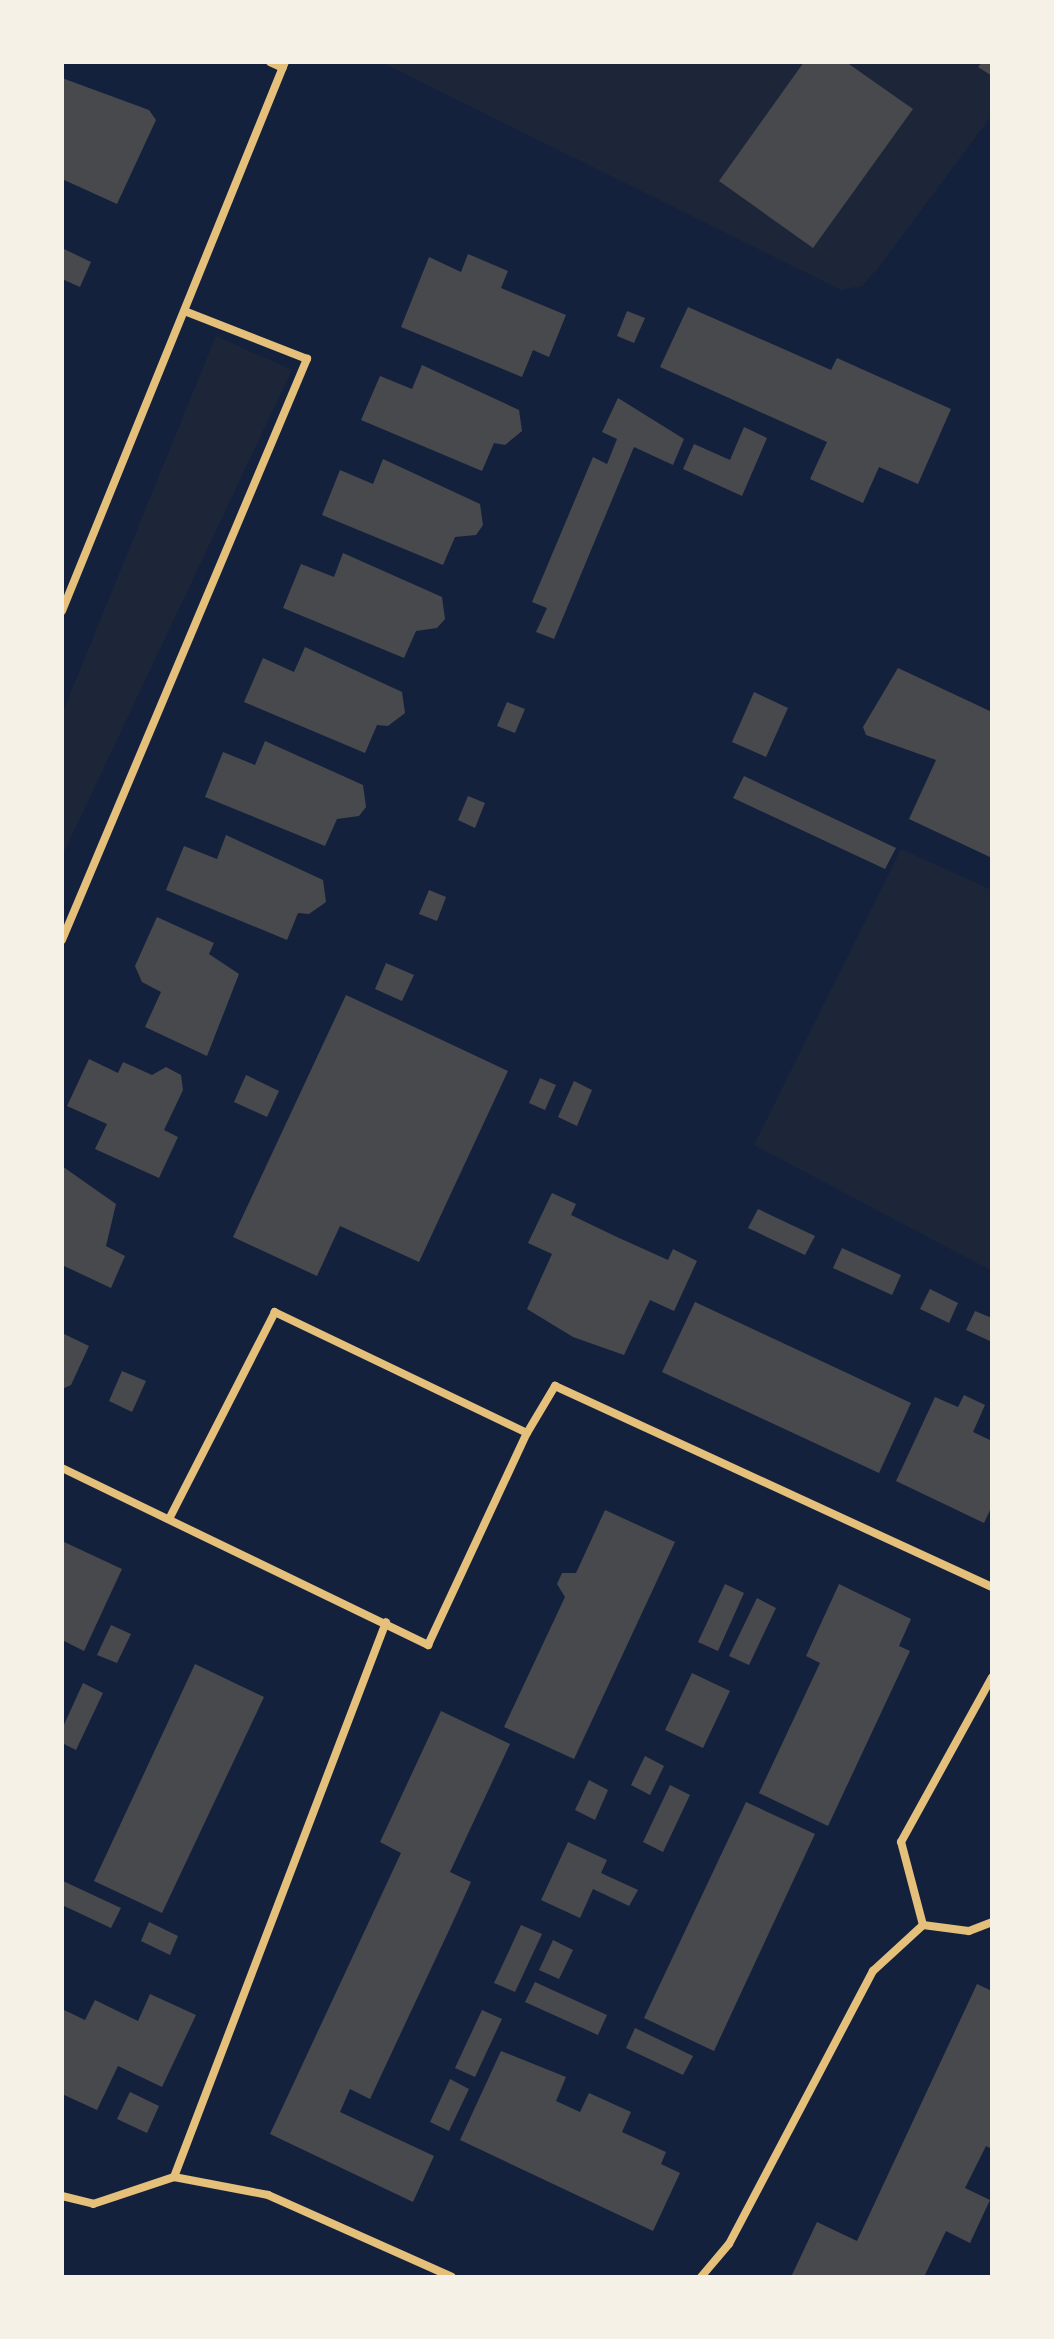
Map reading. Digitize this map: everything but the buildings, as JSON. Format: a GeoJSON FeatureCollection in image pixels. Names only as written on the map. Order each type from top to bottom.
{"type":"FeatureCollection","features":[{"type":"Feature","properties":{"kind":"street"},"geometry":{"type":"LineString","coordinates":[[62,611],[187,312],[284,65],[270,62]]}},
{"type":"Feature","properties":{"kind":"street"},"geometry":{"type":"LineString","coordinates":[[62,940],[307,359],[187,312]]}},
{"type":"Feature","properties":{"kind":"street"},"geometry":{"type":"LineString","coordinates":[[170,1517],[275,1312],[527,1433]]}},
{"type":"Feature","properties":{"kind":"street"},"geometry":{"type":"LineString","coordinates":[[62,1468],[170,1517],[428,1645],[527,1433],[555,1386],[992,1587]]}},
{"type":"Feature","properties":{"kind":"street"},"geometry":{"type":"LineString","coordinates":[[174,2177],[386,1622]]}},
{"type":"Feature","properties":{"kind":"street"},"geometry":{"type":"LineString","coordinates":[[923,1925],[901,1842],[992,1677]]}},
{"type":"Feature","properties":{"kind":"street"},"geometry":{"type":"LineString","coordinates":[[923,1925],[969,1931],[992,1922]]}},
{"type":"Feature","properties":{"kind":"street"},"geometry":{"type":"LineString","coordinates":[[701,2277],[729,2244],[873,1971],[923,1925]]}},
{"type":"Feature","properties":{"kind":"street"},"geometry":{"type":"LineString","coordinates":[[62,2196],[93,2204],[174,2177],[268,2195],[452,2277]]}},
{"type":"Feature","properties":{"kind":"shaded area"},"geometry":{"type":"Polygon","coordinates":[[[381,62],[992,62],[992,115],[878,268],[862,286],[841,290],[381,62]]]}},
{"type":"Feature","properties":{"kind":"shaded area"},"geometry":{"type":"Polygon","coordinates":[[[216,336],[292,370],[62,856],[62,714],[216,336]]]}},
{"type":"Feature","properties":{"kind":"shaded area"},"geometry":{"type":"Polygon","coordinates":[[[901,849],[992,890],[992,1271],[754,1145],[901,849]]]}}]}
